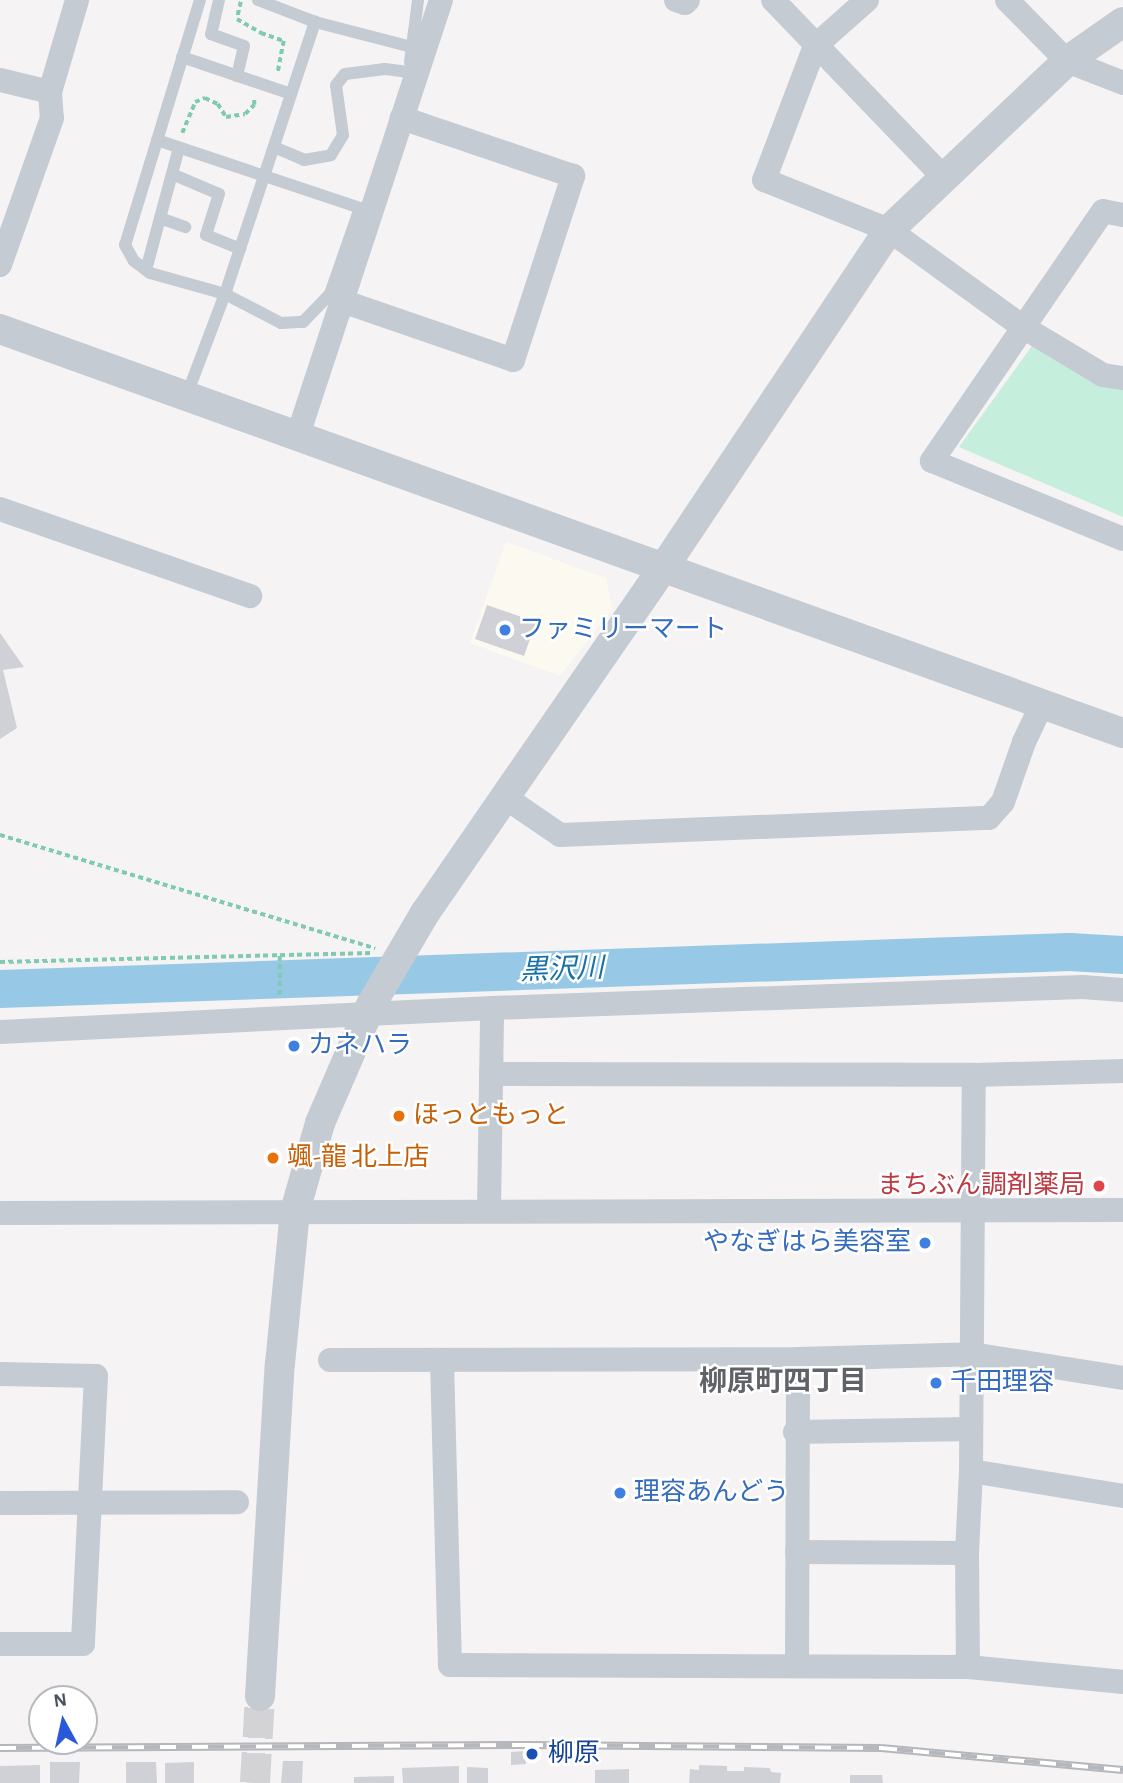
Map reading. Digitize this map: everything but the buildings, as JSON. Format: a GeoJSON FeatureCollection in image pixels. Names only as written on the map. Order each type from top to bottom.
{"type":"FeatureCollection","features":[{"type":"Feature","properties":{"kind":"street"},"geometry":{"type":"LineString","coordinates":[[0,265],[52,118],[50,92],[77,0]]}},
{"type":"Feature","properties":{"kind":"street"},"geometry":{"type":"LineString","coordinates":[[297,438],[442,0]]}},
{"type":"Feature","properties":{"kind":"street"},"geometry":{"type":"LineString","coordinates":[[677,0],[685,3],[688,0]]}},
{"type":"Feature","properties":{"kind":"street"},"geometry":{"type":"LineString","coordinates":[[773,0],[944,178]]}},
{"type":"Feature","properties":{"kind":"street"},"geometry":{"type":"LineString","coordinates":[[867,0],[815,46],[764,180],[889,230],[1023,327],[1103,375],[1123,377]]}},
{"type":"Feature","properties":{"kind":"street"},"geometry":{"type":"LineString","coordinates":[[1007,0],[1067,61],[1123,83]]}},
{"type":"Feature","properties":{"kind":"street"},"geometry":{"type":"LineString","coordinates":[[260,1696],[280,1364],[295,1211],[320,1123],[396,953],[664,567],[889,230],[1067,61],[1123,22]]}},
{"type":"Feature","properties":{"kind":"street"},"geometry":{"type":"LineString","coordinates":[[0,80],[50,92]]}},
{"type":"Feature","properties":{"kind":"street"},"geometry":{"type":"LineString","coordinates":[[342,301],[513,360],[573,176],[402,118]]}},
{"type":"Feature","properties":{"kind":"street"},"geometry":{"type":"LineString","coordinates":[[1123,215],[1103,211],[932,461],[1123,539]]}},
{"type":"Feature","properties":{"kind":"street"},"geometry":{"type":"LineString","coordinates":[[0,329],[1123,733]]}},
{"type":"Feature","properties":{"kind":"street"},"geometry":{"type":"LineString","coordinates":[[0,509],[250,596]]}},
{"type":"Feature","properties":{"kind":"street"},"geometry":{"type":"LineString","coordinates":[[506,798],[560,835],[989,818],[1003,802],[1024,742],[1042,704]]}},
{"type":"Feature","properties":{"kind":"street"},"geometry":{"type":"LineString","coordinates":[[0,1032],[281,1020],[369,1011],[1069,987],[1123,990]]}},
{"type":"Feature","properties":{"kind":"street"},"geometry":{"type":"LineString","coordinates":[[489,1210],[492,1008]]}},
{"type":"Feature","properties":{"kind":"street"},"geometry":{"type":"LineString","coordinates":[[491,1074],[974,1075],[1123,1071]]}},
{"type":"Feature","properties":{"kind":"street"},"geometry":{"type":"LineString","coordinates":[[968,1667],[967,1552],[971,1471],[974,1075]]}},
{"type":"Feature","properties":{"kind":"street"},"geometry":{"type":"LineString","coordinates":[[0,1213],[1123,1210]]}},
{"type":"Feature","properties":{"kind":"street"},"geometry":{"type":"LineString","coordinates":[[330,1360],[797,1359],[972,1354],[1123,1378]]}},
{"type":"Feature","properties":{"kind":"street"},"geometry":{"type":"LineString","coordinates":[[797,1359],[797,1666]]}},
{"type":"Feature","properties":{"kind":"street"},"geometry":{"type":"LineString","coordinates":[[442,1361],[450,1665],[968,1667],[1123,1682]]}},
{"type":"Feature","properties":{"kind":"street"},"geometry":{"type":"LineString","coordinates":[[0,1374],[96,1376],[83,1644],[0,1644]]}},
{"type":"Feature","properties":{"kind":"street"},"geometry":{"type":"LineString","coordinates":[[795,1432],[970,1429]]}},
{"type":"Feature","properties":{"kind":"street"},"geometry":{"type":"LineString","coordinates":[[971,1471],[1123,1496]]}},
{"type":"Feature","properties":{"kind":"street"},"geometry":{"type":"LineString","coordinates":[[0,1503],[237,1502]]}},
{"type":"Feature","properties":{"kind":"street"},"geometry":{"type":"LineString","coordinates":[[797,1552],[967,1552]]}},
{"type":"Feature","properties":{"kind":"lane"},"geometry":{"type":"LineString","coordinates":[[200,0],[125,245],[134,261],[146,270],[225,294],[281,324],[303,322],[330,294],[409,72],[418,0]]}},
{"type":"Feature","properties":{"kind":"lane"},"geometry":{"type":"LineString","coordinates":[[219,0],[211,34],[244,47],[237,76]]}},
{"type":"Feature","properties":{"kind":"lane"},"geometry":{"type":"LineString","coordinates":[[258,0],[315,22],[412,47]]}},
{"type":"Feature","properties":{"kind":"lane"},"geometry":{"type":"LineString","coordinates":[[186,397],[225,294],[315,22]]}},
{"type":"Feature","properties":{"kind":"lane"},"geometry":{"type":"LineString","coordinates":[[182,57],[291,94]]}},
{"type":"Feature","properties":{"kind":"lane"},"geometry":{"type":"LineString","coordinates":[[274,147],[304,160],[331,155],[343,135],[336,85],[345,74],[385,69],[409,72]]}},
{"type":"Feature","properties":{"kind":"lane"},"geometry":{"type":"LineString","coordinates":[[157,140],[360,208]]}},
{"type":"Feature","properties":{"kind":"lane"},"geometry":{"type":"LineString","coordinates":[[146,270],[179,148]]}},
{"type":"Feature","properties":{"kind":"lane"},"geometry":{"type":"LineString","coordinates":[[172,174],[219,194],[206,235],[240,249]]}},
{"type":"Feature","properties":{"kind":"lane"},"geometry":{"type":"LineString","coordinates":[[160,218],[185,227]]}},
{"type":"Feature","properties":{"kind":"path"},"geometry":{"type":"LineString","coordinates":[[241,0],[237,19],[261,33],[284,41],[281,64],[272,88]]}},
{"type":"Feature","properties":{"kind":"path"},"geometry":{"type":"LineString","coordinates":[[179,148],[186,120],[195,102],[205,98],[218,104],[226,117],[244,114],[254,105],[256,82]]}},
{"type":"Feature","properties":{"kind":"path"},"geometry":{"type":"LineString","coordinates":[[0,835],[396,953]]}},
{"type":"Feature","properties":{"kind":"path"},"geometry":{"type":"LineString","coordinates":[[0,962],[396,953]]}},
{"type":"Feature","properties":{"kind":"path"},"geometry":{"type":"LineString","coordinates":[[280,956],[281,1020]]}},
{"type":"Feature","properties":{"kind":"shaded area"},"geometry":{"type":"Polygon","coordinates":[[[506,542],[606,578],[612,609],[560,676],[470,643],[506,542]]]}},
{"type":"Feature","properties":{"kind":"green space"},"geometry":{"type":"Polygon","coordinates":[[[1034,343],[1123,388],[1123,517],[959,447],[1034,343]]]}},
{"type":"Feature","properties":{"kind":"waterway","name":"黒沢川"},"geometry":{"type":"LineString","coordinates":[[0,989],[1069,952],[1123,955]]}},
{"type":"Feature","properties":{"kind":"tunnel"},"geometry":{"type":"LineString","coordinates":[[255,1783],[260,1696]]}},
{"type":"Feature","properties":{"kind":"railway"},"geometry":{"type":"LineString","coordinates":[[0,1748],[527,1745],[881,1748],[1123,1770]]}},
{"type":"Feature","properties":{"kind":"place","name":"ファミリーマート"},"geometry":{"type":"Point","coordinates":[505,630]}},
{"type":"Feature","properties":{"kind":"place","name":"カネハラ"},"geometry":{"type":"Point","coordinates":[294,1046]}},
{"type":"Feature","properties":{"kind":"place","name":"ほっともっと"},"geometry":{"type":"Point","coordinates":[399,1116]}},
{"type":"Feature","properties":{"kind":"place","name":"颯-龍 北上店"},"geometry":{"type":"Point","coordinates":[273,1158]}},
{"type":"Feature","properties":{"kind":"place","name":"まちぶん調剤薬局"},"geometry":{"type":"Point","coordinates":[1099,1186]}},
{"type":"Feature","properties":{"kind":"place","name":"やなぎはら美容室"},"geometry":{"type":"Point","coordinates":[925,1243]}},
{"type":"Feature","properties":{"kind":"place","name":"千田理容"},"geometry":{"type":"Point","coordinates":[936,1383]}},
{"type":"Feature","properties":{"kind":"place","name":"理容あんどう"},"geometry":{"type":"Point","coordinates":[620,1493]}},
{"type":"Feature","properties":{"kind":"place","name":"柳原"},"geometry":{"type":"Point","coordinates":[532,1754]}},
{"type":"Feature","properties":{"kind":"district","name":"柳原町四丁目"},"geometry":{"type":"Point","coordinates":[783,1382]}}]}
